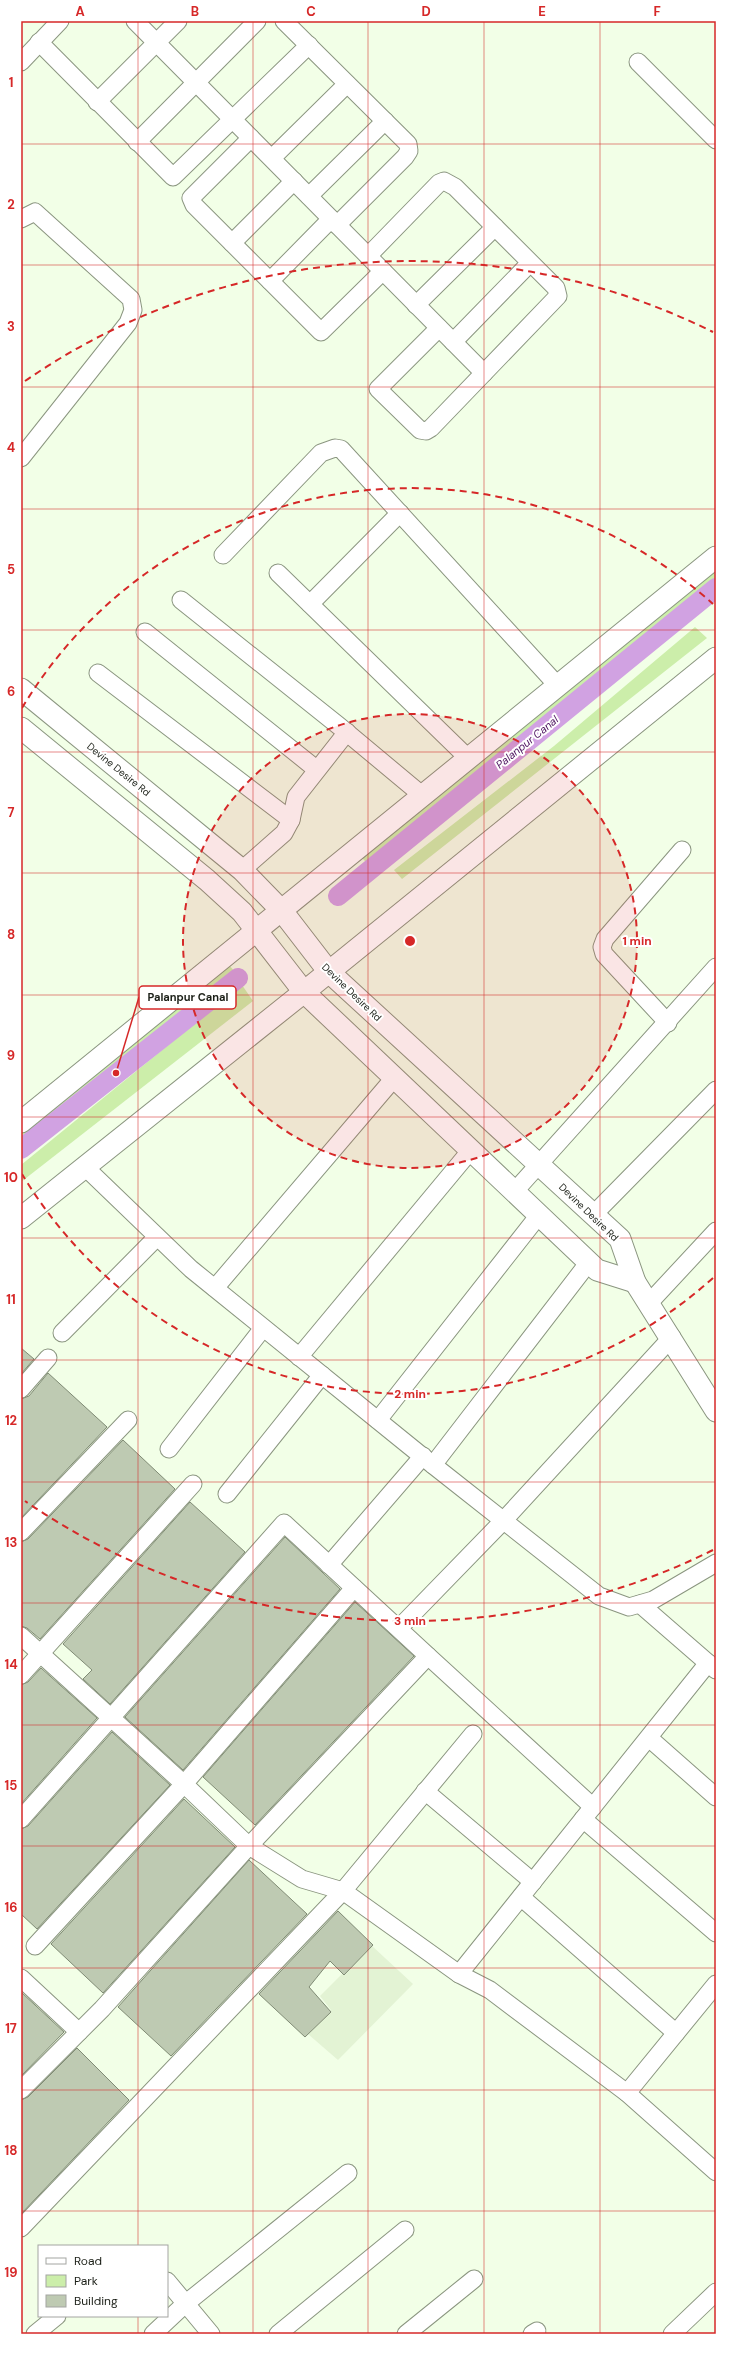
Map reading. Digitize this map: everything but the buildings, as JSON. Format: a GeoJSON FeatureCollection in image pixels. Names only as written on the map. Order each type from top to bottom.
{"type":"FeatureCollection","features":[{"type":"Feature","properties":{"kind":"street"},"geometry":{"type":"LineString","coordinates":[[21,62],[60,21]]}},
{"type":"Feature","properties":{"kind":"street"},"geometry":{"type":"LineString","coordinates":[[135,21],[484,373]]}},
{"type":"Feature","properties":{"kind":"street"},"geometry":{"type":"LineString","coordinates":[[98,102],[178,21]]}},
{"type":"Feature","properties":{"kind":"street"},"geometry":{"type":"LineString","coordinates":[[137,142],[257,21]]}},
{"type":"Feature","properties":{"kind":"street"},"geometry":{"type":"LineString","coordinates":[[270,281],[408,151],[408,144],[284,21]]}},
{"type":"Feature","properties":{"kind":"street"},"geometry":{"type":"LineString","coordinates":[[39,42],[137,142],[173,176],[233,120],[308,45]]}},
{"type":"Feature","properties":{"kind":"street"},"geometry":{"type":"LineString","coordinates":[[638,62],[716,140]]}},
{"type":"Feature","properties":{"kind":"street"},"geometry":{"type":"LineString","coordinates":[[272,158],[347,84]]}},
{"type":"Feature","properties":{"kind":"street"},"geometry":{"type":"LineString","coordinates":[[309,196],[385,121]]}},
{"type":"Feature","properties":{"kind":"street"},"geometry":{"type":"LineString","coordinates":[[251,138],[191,198],[194,205],[321,332],[383,271]]}},
{"type":"Feature","properties":{"kind":"street"},"geometry":{"type":"LineString","coordinates":[[232,243],[294,181]]}},
{"type":"Feature","properties":{"kind":"street"},"geometry":{"type":"LineString","coordinates":[[368,256],[439,183],[444,181],[455,187],[556,288],[558,296],[426,431],[415,426],[378,390],[439,328]]}},
{"type":"Feature","properties":{"kind":"street"},"geometry":{"type":"LineString","coordinates":[[21,219],[35,212],[132,300],[133,310],[128,323],[21,458]]}},
{"type":"Feature","properties":{"kind":"street"},"geometry":{"type":"LineString","coordinates":[[416,305],[495,226]]}},
{"type":"Feature","properties":{"kind":"street"},"geometry":{"type":"LineString","coordinates":[[453,342],[530,263]]}},
{"type":"Feature","properties":{"kind":"street"},"geometry":{"type":"LineString","coordinates":[[223,555],[321,453],[335,448],[341,450],[558,686]]}},
{"type":"Feature","properties":{"kind":"street"},"geometry":{"type":"LineString","coordinates":[[310,604],[400,513]]}},
{"type":"Feature","properties":{"kind":"street"},"geometry":{"type":"LineString","coordinates":[[21,1122],[258,931],[716,557]]}},
{"type":"Feature","properties":{"kind":"street"},"geometry":{"type":"LineString","coordinates":[[278,573],[469,759]]}},
{"type":"Feature","properties":{"kind":"street"},"geometry":{"type":"LineString","coordinates":[[181,600],[347,732],[423,796]]}},
{"type":"Feature","properties":{"kind":"street"},"geometry":{"type":"LineString","coordinates":[[145,632],[316,770]]}},
{"type":"Feature","properties":{"kind":"street"},"geometry":{"type":"LineString","coordinates":[[21,1218],[329,972],[716,658]]}},
{"type":"Feature","properties":{"kind":"street"},"geometry":{"type":"LineString","coordinates":[[98,673],[291,820]]}},
{"type":"Feature","properties":{"kind":"street","name":"Devine Desire Rd"},"geometry":{"type":"LineString","coordinates":[[21,689],[242,870],[282,911],[329,972],[620,1239],[635,1282],[650,1302],[713,1400]]}},
{"type":"Feature","properties":{"kind":"street"},"geometry":{"type":"LineString","coordinates":[[21,728],[207,880],[242,912],[304,992],[597,1270],[635,1282]]}},
{"type":"Feature","properties":{"kind":"street"},"geometry":{"type":"LineString","coordinates":[[242,870],[284,833],[291,820],[296,797],[347,732]]}},
{"type":"Feature","properties":{"kind":"street"},"geometry":{"type":"LineString","coordinates":[[668,1023],[604,954],[602,947],[605,939],[682,850]]}},
{"type":"Feature","properties":{"kind":"street"},"geometry":{"type":"LineString","coordinates":[[514,1192],[668,1023],[716,967]]}},
{"type":"Feature","properties":{"kind":"street"},"geometry":{"type":"LineString","coordinates":[[215,1288],[395,1078]]}},
{"type":"Feature","properties":{"kind":"street"},"geometry":{"type":"LineString","coordinates":[[593,1215],[716,1090]]}},
{"type":"Feature","properties":{"kind":"street"},"geometry":{"type":"LineString","coordinates":[[299,1357],[471,1150]]}},
{"type":"Feature","properties":{"kind":"street"},"geometry":{"type":"LineString","coordinates":[[84,1167],[156,1238],[263,1328],[599,1596],[628,1608],[653,1600],[716,1563]]}},
{"type":"Feature","properties":{"kind":"street"},"geometry":{"type":"LineString","coordinates":[[378,1420],[539,1215]]}},
{"type":"Feature","properties":{"kind":"street"},"geometry":{"type":"LineString","coordinates":[[650,1302],[716,1231]]}},
{"type":"Feature","properties":{"kind":"street"},"geometry":{"type":"LineString","coordinates":[[62,1333],[156,1238]]}},
{"type":"Feature","properties":{"kind":"street"},"geometry":{"type":"LineString","coordinates":[[329,1565],[428,1460],[589,1262]]}},
{"type":"Feature","properties":{"kind":"street"},"geometry":{"type":"LineString","coordinates":[[169,1448],[263,1328]]}},
{"type":"Feature","properties":{"kind":"street"},"geometry":{"type":"LineString","coordinates":[[399,1628],[504,1520],[672,1337]]}},
{"type":"Feature","properties":{"kind":"street"},"geometry":{"type":"LineString","coordinates":[[21,1389],[48,1358]]}},
{"type":"Feature","properties":{"kind":"street"},"geometry":{"type":"LineString","coordinates":[[227,1494],[322,1375]]}},
{"type":"Feature","properties":{"kind":"street"},"geometry":{"type":"LineString","coordinates":[[21,1532],[128,1420]]}},
{"type":"Feature","properties":{"kind":"street"},"geometry":{"type":"LineString","coordinates":[[21,1675],[193,1484]]}},
{"type":"Feature","properties":{"kind":"street"},"geometry":{"type":"LineString","coordinates":[[21,1819],[284,1523],[399,1628],[588,1813],[716,1933]]}},
{"type":"Feature","properties":{"kind":"street"},"geometry":{"type":"LineString","coordinates":[[35,1946],[184,1784],[354,1588]]}},
{"type":"Feature","properties":{"kind":"street"},"geometry":{"type":"LineString","coordinates":[[460,1974],[648,1738],[712,1667],[640,1604]]}},
{"type":"Feature","properties":{"kind":"street"},"geometry":{"type":"LineString","coordinates":[[21,1636],[184,1784],[249,1846],[302,1879],[343,1890],[460,1974],[490,1990],[627,2093],[716,2172]]}},
{"type":"Feature","properties":{"kind":"street"},"geometry":{"type":"LineString","coordinates":[[21,2090],[79,2032],[180,1925],[249,1846],[428,1656]]}},
{"type":"Feature","properties":{"kind":"street"},"geometry":{"type":"LineString","coordinates":[[21,2228],[343,1890],[473,1734]]}},
{"type":"Feature","properties":{"kind":"street"},"geometry":{"type":"LineString","coordinates":[[648,1738],[716,1797]]}},
{"type":"Feature","properties":{"kind":"street"},"geometry":{"type":"LineString","coordinates":[[425,1791],[534,1882]]}},
{"type":"Feature","properties":{"kind":"street"},"geometry":{"type":"LineString","coordinates":[[521,1897],[676,2033]]}},
{"type":"Feature","properties":{"kind":"street"},"geometry":{"type":"LineString","coordinates":[[21,1978],[79,2032]]}},
{"type":"Feature","properties":{"kind":"street"},"geometry":{"type":"LineString","coordinates":[[627,2093],[716,1984]]}},
{"type":"Feature","properties":{"kind":"street"},"geometry":{"type":"LineString","coordinates":[[153,2334],[185,2304],[348,2173]]}},
{"type":"Feature","properties":{"kind":"street"},"geometry":{"type":"LineString","coordinates":[[278,2334],[405,2230]]}},
{"type":"Feature","properties":{"kind":"street"},"geometry":{"type":"LineString","coordinates":[[406,2334],[474,2279]]}},
{"type":"Feature","properties":{"kind":"street"},"geometry":{"type":"LineString","coordinates":[[168,2282],[211,2334]]}},
{"type":"Feature","properties":{"kind":"street"},"geometry":{"type":"LineString","coordinates":[[672,2334],[716,2292]]}},
{"type":"Feature","properties":{"kind":"street"},"geometry":{"type":"LineString","coordinates":[[35,2334],[56,2317]]}},
{"type":"Feature","properties":{"kind":"shaded area"},"geometry":{"type":"Polygon","coordinates":[[[371,1945],[413,1984],[338,2060],[308,2034],[331,2010],[320,1996],[371,1945]]]}},
{"type":"Feature","properties":{"kind":"green space"},"geometry":{"type":"Polygon","coordinates":[[[716,566],[716,578],[473,778],[366,862],[360,856],[716,566]]]}},
{"type":"Feature","properties":{"kind":"green space"},"geometry":{"type":"Polygon","coordinates":[[[695,627],[707,638],[402,879],[394,870],[554,746],[695,627]]]}},
{"type":"Feature","properties":{"kind":"green space"},"geometry":{"type":"Polygon","coordinates":[[[229,965],[235,972],[21,1140],[21,1130],[229,965]]]}},
{"type":"Feature","properties":{"kind":"green space"},"geometry":{"type":"Polygon","coordinates":[[[242,985],[253,1001],[21,1182],[21,1165],[242,985]]]}},
{"type":"Feature","properties":{"kind":"waterway","name":"Palanpur Canal"},"geometry":{"type":"LineString","coordinates":[[338,896],[716,588]]}},
{"type":"Feature","properties":{"kind":"waterway","name":"Palanpur Canal"},"geometry":{"type":"LineString","coordinates":[[21,1149],[238,978]]}},
{"type":"Feature","properties":{"kind":"place","name":"Palanpur Canal"},"geometry":{"type":"Point","coordinates":[116,1073]}}]}
